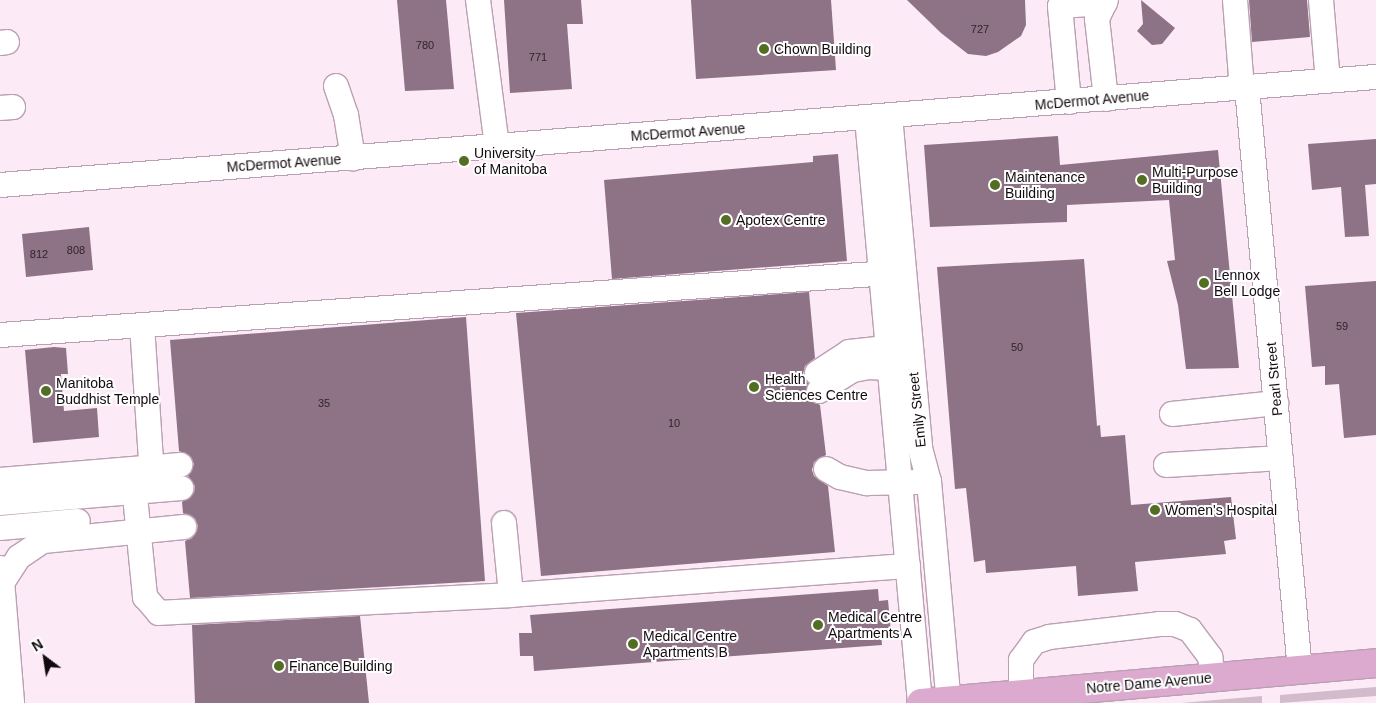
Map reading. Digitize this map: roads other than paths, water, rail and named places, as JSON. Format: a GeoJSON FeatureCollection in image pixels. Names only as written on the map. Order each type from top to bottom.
{"type":"FeatureCollection","features":[{"type":"Feature","properties":{"kind":"main road","name":"Notre Dame Avenue"},"geometry":{"type":"LineString","coordinates":[[921,703],[1376,663]]}},
{"type":"Feature","properties":{"kind":"street"},"geometry":{"type":"LineString","coordinates":[[478,0],[497,146]]}},
{"type":"Feature","properties":{"kind":"street","name":"Pearl Street"},"geometry":{"type":"LineString","coordinates":[[1235,0],[1276,403],[1300,670]]}},
{"type":"Feature","properties":{"kind":"street"},"geometry":{"type":"LineString","coordinates":[[1321,0],[1328,81]]}},
{"type":"Feature","properties":{"kind":"street"},"geometry":{"type":"LineString","coordinates":[[1069,102],[1060,6],[1106,1]]}},
{"type":"Feature","properties":{"kind":"street"},"geometry":{"type":"LineString","coordinates":[[1106,1],[1097,19],[1106,99]]}},
{"type":"Feature","properties":{"kind":"street","name":"McDermot Avenue"},"geometry":{"type":"LineString","coordinates":[[0,185],[1376,77]]}},
{"type":"Feature","properties":{"kind":"street"},"geometry":{"type":"LineString","coordinates":[[336,86],[346,115],[353,158]]}},
{"type":"Feature","properties":{"kind":"street","name":"Emily Street"},"geometry":{"type":"LineString","coordinates":[[878,117],[892,273],[914,380],[920,448],[928,481],[949,702]]}},
{"type":"Feature","properties":{"kind":"street"},"geometry":{"type":"LineString","coordinates":[[0,335],[892,273]]}},
{"type":"Feature","properties":{"kind":"street","name":"Emily Street"},"geometry":{"type":"LineString","coordinates":[[892,273],[888,358],[921,703]]}},
{"type":"Feature","properties":{"kind":"street"},"geometry":{"type":"LineString","coordinates":[[142,325],[151,462],[134,486],[134,491],[145,597],[159,613],[168,615],[511,595],[908,566]]}},
{"type":"Feature","properties":{"kind":"street"},"geometry":{"type":"LineString","coordinates":[[818,382],[849,352],[888,358],[914,380]]}},
{"type":"Feature","properties":{"kind":"street"},"geometry":{"type":"LineString","coordinates":[[1172,414],[1276,403]]}},
{"type":"Feature","properties":{"kind":"street"},"geometry":{"type":"LineString","coordinates":[[920,448],[878,468],[866,469],[826,462],[853,480],[900,483],[928,481]]}},
{"type":"Feature","properties":{"kind":"street"},"geometry":{"type":"LineString","coordinates":[[1166,465],[1281,458]]}},
{"type":"Feature","properties":{"kind":"street"},"geometry":{"type":"LineString","coordinates":[[0,480],[147,467],[180,476],[134,491],[0,503]]}},
{"type":"Feature","properties":{"kind":"street"},"geometry":{"type":"LineString","coordinates":[[0,528],[184,520]]}},
{"type":"Feature","properties":{"kind":"street"},"geometry":{"type":"LineString","coordinates":[[2,583],[19,557],[43,541],[138,523]]}},
{"type":"Feature","properties":{"kind":"street"},"geometry":{"type":"LineString","coordinates":[[504,524],[511,595]]}},
{"type":"Feature","properties":{"kind":"street"},"geometry":{"type":"LineString","coordinates":[[0,559],[12,703]]}},
{"type":"Feature","properties":{"kind":"street"},"geometry":{"type":"LineString","coordinates":[[1021,695],[1021,660],[1034,642],[1048,636],[1158,624],[1175,624],[1190,630],[1210,657],[1214,677]]}},
{"type":"Feature","properties":{"kind":"place","name":"Chown Building"},"geometry":{"type":"Point","coordinates":[764,49]}},
{"type":"Feature","properties":{"kind":"place","name":"University of Manitoba"},"geometry":{"type":"Point","coordinates":[464,161]}},
{"type":"Feature","properties":{"kind":"place","name":"Multi-Purpose Building"},"geometry":{"type":"Point","coordinates":[1142,180]}},
{"type":"Feature","properties":{"kind":"place","name":"Maintenance Building"},"geometry":{"type":"Point","coordinates":[995,185]}},
{"type":"Feature","properties":{"kind":"place","name":"Apotex Centre"},"geometry":{"type":"Point","coordinates":[726,220]}},
{"type":"Feature","properties":{"kind":"place","name":"Lennox Bell Lodge"},"geometry":{"type":"Point","coordinates":[1204,283]}},
{"type":"Feature","properties":{"kind":"place","name":"Health Sciences Centre"},"geometry":{"type":"Point","coordinates":[754,387]}},
{"type":"Feature","properties":{"kind":"place","name":"Manitoba Buddhist Temple"},"geometry":{"type":"Point","coordinates":[46,391]}},
{"type":"Feature","properties":{"kind":"place","name":"Women's Hospital"},"geometry":{"type":"Point","coordinates":[1155,510]}},
{"type":"Feature","properties":{"kind":"place","name":"Medical Centre Apartments A"},"geometry":{"type":"Point","coordinates":[818,625]}},
{"type":"Feature","properties":{"kind":"place","name":"Medical Centre Apartments B"},"geometry":{"type":"Point","coordinates":[633,644]}},
{"type":"Feature","properties":{"kind":"place","name":"Finance Building"},"geometry":{"type":"Point","coordinates":[279,666]}}]}
